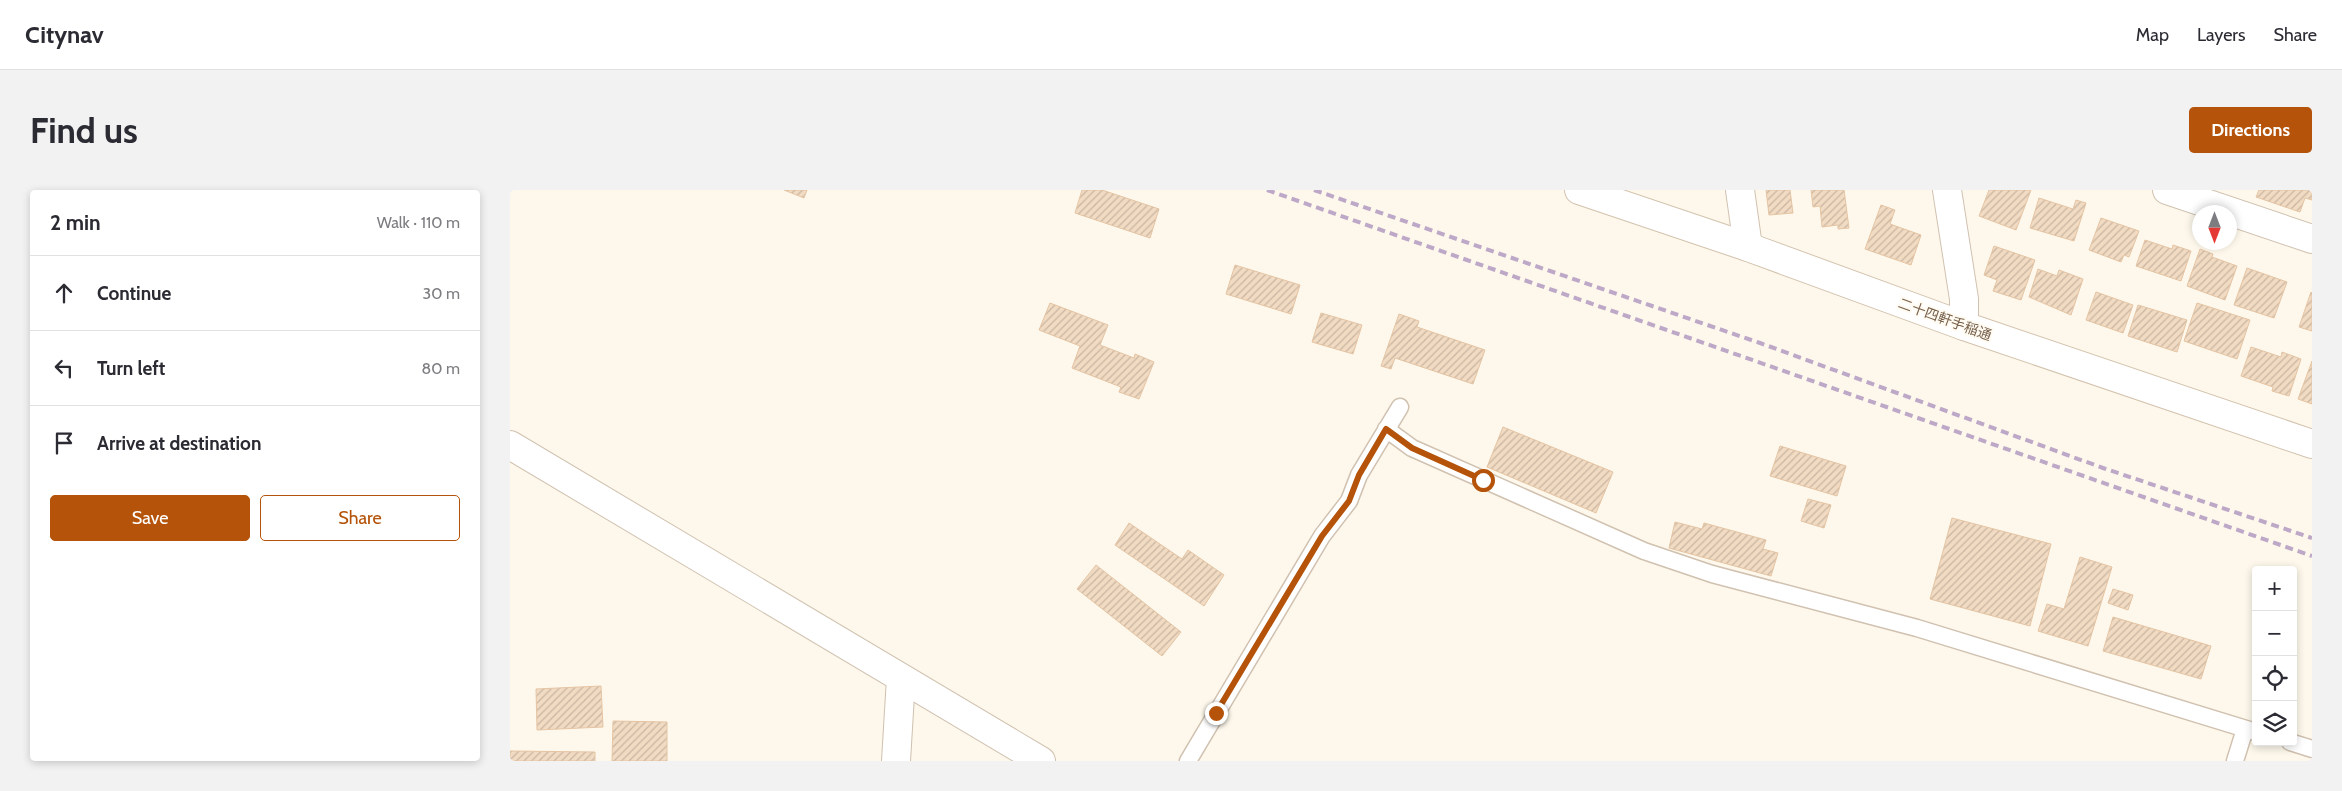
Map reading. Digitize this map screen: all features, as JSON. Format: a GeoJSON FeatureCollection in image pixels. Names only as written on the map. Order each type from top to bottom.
{"type":"FeatureCollection","features":[{"type":"Feature","properties":{"kind":"street"},"geometry":{"type":"LineString","coordinates":[[1740,190],[1748,247]]}},
{"type":"Feature","properties":{"kind":"street"},"geometry":{"type":"LineString","coordinates":[[1947,190],[1964,299],[1964,326]]}},
{"type":"Feature","properties":{"kind":"street","name":"二十四軒手稲通"},"geometry":{"type":"LineString","coordinates":[[1586,191],[1748,247],[1964,326],[2312,444]]}},
{"type":"Feature","properties":{"kind":"street"},"geometry":{"type":"LineString","coordinates":[[2178,192],[2312,239]]}},
{"type":"Feature","properties":{"kind":"street"},"geometry":{"type":"LineString","coordinates":[[510,445],[1041,761]]}},
{"type":"Feature","properties":{"kind":"street"},"geometry":{"type":"LineString","coordinates":[[896,761],[901,678]]}},
{"type":"Feature","properties":{"kind":"lane"},"geometry":{"type":"LineString","coordinates":[[1188,761],[1322,536],[1349,501],[1359,475],[1400,407]]}},
{"type":"Feature","properties":{"kind":"lane"},"geometry":{"type":"LineString","coordinates":[[1386,429],[1412,448],[1644,551],[1712,574],[1917,628],[2250,730],[2235,761]]}},
{"type":"Feature","properties":{"kind":"lane"},"geometry":{"type":"LineString","coordinates":[[2297,744],[2312,749]]}},
{"type":"Feature","properties":{"kind":"building"},"geometry":{"type":"Polygon","coordinates":[[[784,190],[807,190],[804,198],[784,190]]]}},
{"type":"Feature","properties":{"kind":"building"},"geometry":{"type":"Polygon","coordinates":[[[1082,190],[1102,190],[1159,209],[1150,238],[1075,213],[1082,190]]]}},
{"type":"Feature","properties":{"kind":"building"},"geometry":{"type":"Polygon","coordinates":[[[1766,190],[1790,190],[1793,213],[1769,215],[1766,190]]]}},
{"type":"Feature","properties":{"kind":"building"},"geometry":{"type":"Polygon","coordinates":[[[1811,190],[1844,190],[1849,228],[1838,229],[1838,225],[1822,227],[1820,206],[1813,207],[1811,190]]]}},
{"type":"Feature","properties":{"kind":"building"},"geometry":{"type":"Polygon","coordinates":[[[1989,190],[2031,190],[2016,230],[1979,216],[1989,190]]]}},
{"type":"Feature","properties":{"kind":"building"},"geometry":{"type":"Polygon","coordinates":[[[2259,190],[2312,190],[2312,200],[2305,198],[2300,212],[2256,197],[2259,190]]]}},
{"type":"Feature","properties":{"kind":"building"},"geometry":{"type":"Polygon","coordinates":[[[2039,198],[2073,209],[2076,200],[2086,203],[2074,241],[2030,228],[2039,198]]]}},
{"type":"Feature","properties":{"kind":"building"},"geometry":{"type":"Polygon","coordinates":[[[1881,205],[1895,210],[1890,224],[1921,235],[1911,265],[1865,249],[1881,205]]]}},
{"type":"Feature","properties":{"kind":"building"},"geometry":{"type":"Polygon","coordinates":[[[2101,218],[2139,231],[2129,257],[2124,255],[2121,262],[2089,250],[2101,218]]]}},
{"type":"Feature","properties":{"kind":"building"},"geometry":{"type":"Polygon","coordinates":[[[2145,240],[2172,249],[2173,245],[2191,251],[2181,281],[2136,266],[2145,240]]]}},
{"type":"Feature","properties":{"kind":"building"},"geometry":{"type":"Polygon","coordinates":[[[1994,246],[2035,260],[2021,300],[1993,291],[1997,280],[1984,275],[1994,246]]]}},
{"type":"Feature","properties":{"kind":"building"},"geometry":{"type":"Polygon","coordinates":[[[2200,250],[2213,254],[2212,257],[2237,266],[2225,300],[2187,286],[2200,250]]]}},
{"type":"Feature","properties":{"kind":"building"},"geometry":{"type":"Polygon","coordinates":[[[1235,265],[1300,285],[1291,314],[1226,294],[1235,265]]]}},
{"type":"Feature","properties":{"kind":"building"},"geometry":{"type":"Polygon","coordinates":[[[2247,268],[2287,282],[2274,318],[2234,305],[2247,268]]]}},
{"type":"Feature","properties":{"kind":"building"},"geometry":{"type":"Polygon","coordinates":[[[2038,269],[2057,276],[2059,270],[2083,279],[2071,315],[2029,297],[2038,269]]]}},
{"type":"Feature","properties":{"kind":"building"},"geometry":{"type":"Polygon","coordinates":[[[2096,292],[2133,305],[2123,333],[2086,320],[2096,292]]]}},
{"type":"Feature","properties":{"kind":"building"},"geometry":{"type":"Polygon","coordinates":[[[2312,293],[2312,331],[2299,327],[2312,293]]]}},
{"type":"Feature","properties":{"kind":"building"},"geometry":{"type":"Polygon","coordinates":[[[1050,303],[1108,325],[1100,345],[1134,358],[1135,354],[1154,362],[1139,399],[1119,392],[1121,387],[1072,368],[1080,346],[1039,330],[1050,303]]]}},
{"type":"Feature","properties":{"kind":"building"},"geometry":{"type":"Polygon","coordinates":[[[2197,303],[2250,320],[2237,359],[2184,341],[2197,303]]]}},
{"type":"Feature","properties":{"kind":"building"},"geometry":{"type":"Polygon","coordinates":[[[2138,305],[2187,320],[2177,352],[2128,336],[2138,305]]]}},
{"type":"Feature","properties":{"kind":"building"},"geometry":{"type":"Polygon","coordinates":[[[1321,313],[1362,325],[1353,354],[1312,342],[1321,313]]]}},
{"type":"Feature","properties":{"kind":"building"},"geometry":{"type":"Polygon","coordinates":[[[1399,314],[1419,321],[1417,327],[1485,350],[1473,384],[1395,358],[1391,369],[1381,366],[1399,314]]]}},
{"type":"Feature","properties":{"kind":"building"},"geometry":{"type":"Polygon","coordinates":[[[2251,347],[2281,357],[2282,352],[2301,359],[2289,396],[2272,391],[2273,387],[2241,376],[2251,347]]]}},
{"type":"Feature","properties":{"kind":"building"},"geometry":{"type":"Polygon","coordinates":[[[2312,361],[2312,404],[2298,399],[2312,361]]]}},
{"type":"Feature","properties":{"kind":"building"},"geometry":{"type":"Polygon","coordinates":[[[1503,427],[1613,472],[1596,513],[1487,467],[1503,427]]]}},
{"type":"Feature","properties":{"kind":"building"},"geometry":{"type":"Polygon","coordinates":[[[1780,446],[1846,466],[1837,496],[1770,476],[1780,446]]]}},
{"type":"Feature","properties":{"kind":"building"},"geometry":{"type":"Polygon","coordinates":[[[1808,499],[1831,505],[1824,528],[1801,521],[1808,499]]]}},
{"type":"Feature","properties":{"kind":"building"},"geometry":{"type":"Polygon","coordinates":[[[1952,518],[2051,544],[2030,626],[1930,599],[1952,518]]]}},
{"type":"Feature","properties":{"kind":"building"},"geometry":{"type":"Polygon","coordinates":[[[1675,522],[1702,529],[1704,523],[1766,540],[1763,549],[1778,553],[1771,576],[1669,548],[1675,522]]]}},
{"type":"Feature","properties":{"kind":"building"},"geometry":{"type":"Polygon","coordinates":[[[1129,523],[1182,559],[1188,550],[1224,575],[1204,606],[1115,545],[1129,523]]]}},
{"type":"Feature","properties":{"kind":"building"},"geometry":{"type":"Polygon","coordinates":[[[2080,557],[2112,567],[2088,646],[2038,631],[2047,604],[2064,609],[2080,557]]]}},
{"type":"Feature","properties":{"kind":"building"},"geometry":{"type":"Polygon","coordinates":[[[1096,565],[1181,632],[1162,656],[1077,589],[1096,565]]]}},
{"type":"Feature","properties":{"kind":"building"},"geometry":{"type":"Polygon","coordinates":[[[2113,589],[2133,595],[2128,610],[2108,603],[2113,589]]]}},
{"type":"Feature","properties":{"kind":"building"},"geometry":{"type":"Polygon","coordinates":[[[2113,617],[2211,646],[2201,679],[2103,651],[2113,617]]]}},
{"type":"Feature","properties":{"kind":"building"},"geometry":{"type":"Polygon","coordinates":[[[601,686],[603,727],[537,730],[536,689],[601,686]]]}},
{"type":"Feature","properties":{"kind":"building"},"geometry":{"type":"Polygon","coordinates":[[[613,721],[667,722],[667,761],[612,761],[613,721]]]}},
{"type":"Feature","properties":{"kind":"building"},"geometry":{"type":"Polygon","coordinates":[[[510,751],[595,752],[595,761],[510,761],[510,751]]]}},
{"type":"Feature","properties":{"kind":"railway"},"geometry":{"type":"LineString","coordinates":[[1267,190],[2312,556]]}},
{"type":"Feature","properties":{"kind":"railway"},"geometry":{"type":"LineString","coordinates":[[1314,190],[1760,343],[2103,468],[2312,538]]}},
{"type":"Feature","properties":{"kind":"route"},"geometry":{"type":"LineString","coordinates":[[1216,713],[1322,536],[1349,501],[1359,475],[1386,429],[1412,448],[1483,480]]}}]}
